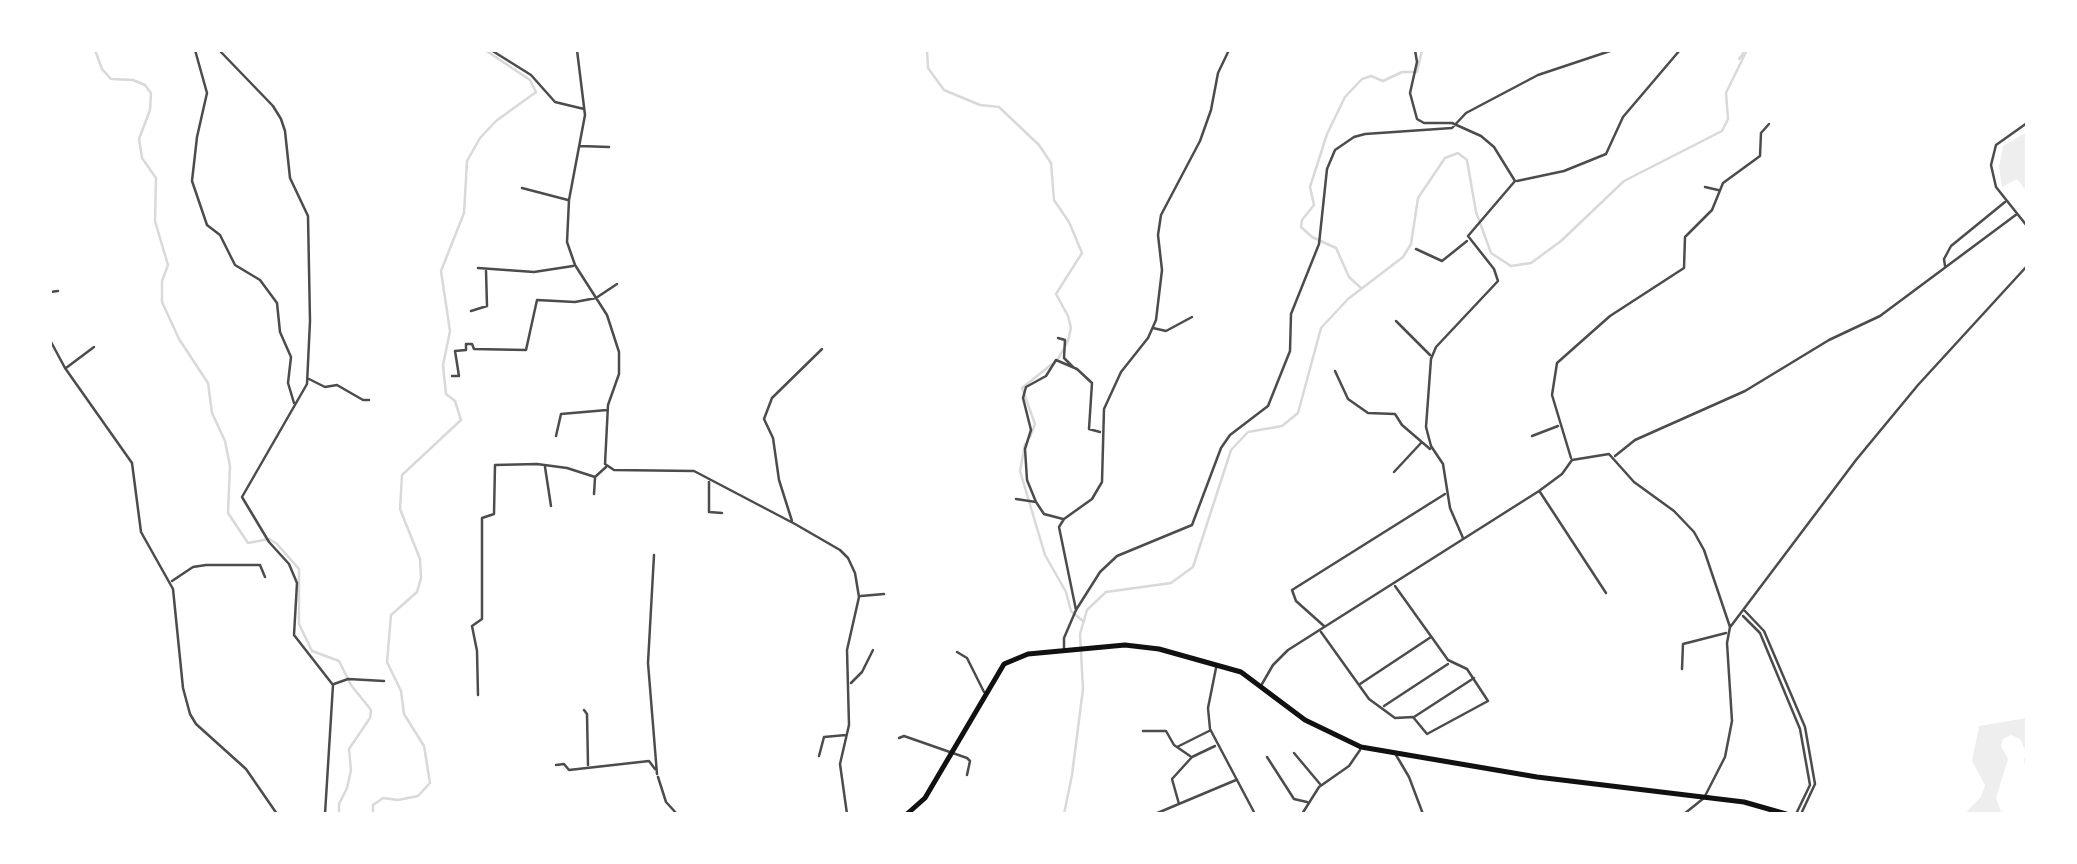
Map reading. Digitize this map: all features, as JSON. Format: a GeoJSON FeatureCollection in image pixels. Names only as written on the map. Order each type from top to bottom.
{"type":"FeatureCollection","features":[{"type":"Feature","properties":{"kind":"highway"},"geometry":{"type":"LineString","coordinates":[[907,814],[922,802],[984,693],[1011,659],[1090,646],[1140,646],[1246,674],[1305,720],[1361,747],[1537,777],[1765,806],[1786,814]]}},
{"type":"Feature","properties":{"kind":"street"},"geometry":{"type":"LineString","coordinates":[[195,50],[207,94],[192,181],[207,225],[220,235],[234,264],[258,278],[277,303],[280,332],[290,356],[288,386],[294,404]]}},
{"type":"Feature","properties":{"kind":"street"},"geometry":{"type":"LineString","coordinates":[[219,50],[273,106],[286,131],[290,178],[308,216],[307,379],[242,497],[269,542],[289,564],[297,584],[294,636],[333,685],[324,814]]}},
{"type":"Feature","properties":{"kind":"street"},"geometry":{"type":"LineString","coordinates":[[492,50],[532,75],[555,102],[586,110]]}},
{"type":"Feature","properties":{"kind":"street"},"geometry":{"type":"LineString","coordinates":[[577,50],[586,110],[570,200],[568,242],[574,265],[607,314],[619,352],[619,374],[608,410],[604,459],[614,470],[689,469],[845,554],[855,573],[859,596],[848,650],[847,735],[840,771],[847,814]]}},
{"type":"Feature","properties":{"kind":"street"},"geometry":{"type":"LineString","coordinates":[[1076,610],[1059,532],[1064,519],[1092,499],[1102,482],[1104,408],[1114,385],[1153,328],[1162,270],[1160,214],[1200,140],[1228,50]]}},
{"type":"Feature","properties":{"kind":"street"},"geometry":{"type":"LineString","coordinates":[[1415,50],[1417,62],[1410,93],[1415,116],[1420,122],[1457,126],[1489,141],[1515,181]]}},
{"type":"Feature","properties":{"kind":"street"},"geometry":{"type":"LineString","coordinates":[[1066,649],[1064,638],[1076,610],[1100,572],[1117,556],[1192,525],[1221,448],[1230,434],[1268,406],[1292,344],[1291,314],[1319,244],[1327,169],[1334,150],[1364,134],[1414,133],[1457,126],[1466,113],[1538,75],[1613,50]]}},
{"type":"Feature","properties":{"kind":"street"},"geometry":{"type":"LineString","coordinates":[[1416,249],[1442,261],[1468,240],[1476,224],[1515,181],[1564,171],[1608,152],[1623,117],[1680,50]]}},
{"type":"Feature","properties":{"kind":"street"},"geometry":{"type":"LineString","coordinates":[[1572,460],[1552,395],[1557,363],[1610,316],[1684,268],[1683,240],[1712,210],[1727,180],[1760,156],[1761,133],[1769,124]]}},
{"type":"Feature","properties":{"kind":"street"},"geometry":{"type":"LineString","coordinates":[[2027,124],[2002,139],[1992,152],[1993,181],[2027,226]]}},
{"type":"Feature","properties":{"kind":"street"},"geometry":{"type":"LineString","coordinates":[[580,146],[609,147]]}},
{"type":"Feature","properties":{"kind":"street"},"geometry":{"type":"LineString","coordinates":[[1705,187],[1720,190]]}},
{"type":"Feature","properties":{"kind":"street"},"geometry":{"type":"LineString","coordinates":[[522,188],[570,200]]}},
{"type":"Feature","properties":{"kind":"street"},"geometry":{"type":"LineString","coordinates":[[1946,268],[1944,259],[1951,246],[2006,201]]}},
{"type":"Feature","properties":{"kind":"street"},"geometry":{"type":"LineString","coordinates":[[1614,457],[1635,440],[1778,374],[1834,338],[1880,316],[2017,214]]}},
{"type":"Feature","properties":{"kind":"street"},"geometry":{"type":"LineString","coordinates":[[1435,454],[1426,416],[1432,356],[1442,340],[1498,281],[1494,269],[1468,240]]}},
{"type":"Feature","properties":{"kind":"street"},"geometry":{"type":"LineString","coordinates":[[478,268],[534,272],[574,265]]}},
{"type":"Feature","properties":{"kind":"street"},"geometry":{"type":"LineString","coordinates":[[1684,814],[1704,798],[1725,756],[1732,721],[1727,633],[1730,627],[1821,504],[1906,400],[2027,266]]}},
{"type":"Feature","properties":{"kind":"street"},"geometry":{"type":"LineString","coordinates":[[471,311],[487,306],[486,269]]}},
{"type":"Feature","properties":{"kind":"street"},"geometry":{"type":"LineString","coordinates":[[452,376],[458,376],[455,350],[466,350],[466,344],[472,344],[474,350],[526,350],[537,300],[575,302],[596,298],[617,284]]}},
{"type":"Feature","properties":{"kind":"street"},"geometry":{"type":"LineString","coordinates":[[50,292],[58,291]]}},
{"type":"Feature","properties":{"kind":"street"},"geometry":{"type":"LineString","coordinates":[[1153,328],[1166,331],[1192,316]]}},
{"type":"Feature","properties":{"kind":"street"},"geometry":{"type":"LineString","coordinates":[[1396,321],[1432,356]]}},
{"type":"Feature","properties":{"kind":"street"},"geometry":{"type":"LineString","coordinates":[[1058,338],[1064,340],[1064,358],[1090,379],[1093,389],[1088,427],[1102,432]]}},
{"type":"Feature","properties":{"kind":"street"},"geometry":{"type":"LineString","coordinates":[[50,340],[65,368],[131,460],[141,532],[171,582],[190,714],[196,724],[246,768],[277,814]]}},
{"type":"Feature","properties":{"kind":"street"},"geometry":{"type":"LineString","coordinates":[[65,368],[94,347]]}},
{"type":"Feature","properties":{"kind":"street"},"geometry":{"type":"LineString","coordinates":[[792,522],[764,419],[772,398],[822,349]]}},
{"type":"Feature","properties":{"kind":"street"},"geometry":{"type":"LineString","coordinates":[[1064,519],[1044,514],[1034,502],[1026,480],[1025,450],[1032,430],[1023,391],[1046,376],[1056,360],[1074,368]]}},
{"type":"Feature","properties":{"kind":"street"},"geometry":{"type":"LineString","coordinates":[[1335,371],[1348,399],[1368,413],[1396,414],[1402,425],[1444,464],[1452,516],[1463,539]]}},
{"type":"Feature","properties":{"kind":"street"},"geometry":{"type":"LineString","coordinates":[[307,379],[369,400]]}},
{"type":"Feature","properties":{"kind":"street"},"geometry":{"type":"LineString","coordinates":[[556,436],[561,414],[608,410]]}},
{"type":"Feature","properties":{"kind":"street"},"geometry":{"type":"LineString","coordinates":[[1532,436],[1559,426]]}},
{"type":"Feature","properties":{"kind":"street"},"geometry":{"type":"LineString","coordinates":[[1394,472],[1422,442]]}},
{"type":"Feature","properties":{"kind":"street"},"geometry":{"type":"LineString","coordinates":[[1261,685],[1282,655],[1539,491],[1562,474],[1572,460],[1602,454],[1614,457],[1634,482],[1674,511],[1694,532],[1730,627]]}},
{"type":"Feature","properties":{"kind":"street"},"geometry":{"type":"LineString","coordinates":[[478,695],[472,626],[482,619],[482,518],[494,514],[495,465],[545,465],[595,477]]}},
{"type":"Feature","properties":{"kind":"street"},"geometry":{"type":"LineString","coordinates":[[545,465],[551,506]]}},
{"type":"Feature","properties":{"kind":"street"},"geometry":{"type":"LineString","coordinates":[[594,494],[595,477],[607,466]]}},
{"type":"Feature","properties":{"kind":"street"},"geometry":{"type":"LineString","coordinates":[[709,479],[709,511],[722,514]]}},
{"type":"Feature","properties":{"kind":"street"},"geometry":{"type":"LineString","coordinates":[[1539,491],[1606,592]]}},
{"type":"Feature","properties":{"kind":"street"},"geometry":{"type":"LineString","coordinates":[[1326,627],[1296,601],[1292,590],[1448,492]]}},
{"type":"Feature","properties":{"kind":"street"},"geometry":{"type":"LineString","coordinates":[[1016,499],[1034,502]]}},
{"type":"Feature","properties":{"kind":"street"},"geometry":{"type":"LineString","coordinates":[[654,555],[648,662],[658,774],[662,794],[677,814]]}},
{"type":"Feature","properties":{"kind":"street"},"geometry":{"type":"LineString","coordinates":[[171,582],[206,565],[260,565],[265,576]]}},
{"type":"Feature","properties":{"kind":"street"},"geometry":{"type":"LineString","coordinates":[[1394,584],[1451,662],[1474,678],[1488,700],[1430,734],[1424,733],[1413,718]]}},
{"type":"Feature","properties":{"kind":"street"},"geometry":{"type":"LineString","coordinates":[[859,596],[884,594]]}},
{"type":"Feature","properties":{"kind":"street"},"geometry":{"type":"LineString","coordinates":[[1742,612],[1760,633],[1800,713],[1811,751],[1815,784],[1798,814]]}},
{"type":"Feature","properties":{"kind":"street"},"geometry":{"type":"LineString","coordinates":[[1320,630],[1372,702],[1396,718],[1413,718],[1474,678]]}},
{"type":"Feature","properties":{"kind":"street"},"geometry":{"type":"LineString","coordinates":[[1682,670],[1683,644],[1727,633]]}},
{"type":"Feature","properties":{"kind":"street"},"geometry":{"type":"LineString","coordinates":[[1358,685],[1431,637]]}},
{"type":"Feature","properties":{"kind":"street"},"geometry":{"type":"LineString","coordinates":[[850,684],[862,672],[873,650]]}},
{"type":"Feature","properties":{"kind":"street"},"geometry":{"type":"LineString","coordinates":[[956,652],[964,654],[973,666],[984,693]]}},
{"type":"Feature","properties":{"kind":"street"},"geometry":{"type":"LineString","coordinates":[[1382,706],[1451,662]]}},
{"type":"Feature","properties":{"kind":"street"},"geometry":{"type":"LineString","coordinates":[[1217,665],[1208,708],[1211,730],[1216,746],[1256,814]]}},
{"type":"Feature","properties":{"kind":"street"},"geometry":{"type":"LineString","coordinates":[[333,685],[348,678],[384,681]]}},
{"type":"Feature","properties":{"kind":"street"},"geometry":{"type":"LineString","coordinates":[[584,710],[588,767]]}},
{"type":"Feature","properties":{"kind":"street"},"geometry":{"type":"LineString","coordinates":[[1176,748],[1211,730]]}},
{"type":"Feature","properties":{"kind":"street"},"geometry":{"type":"LineString","coordinates":[[1142,731],[1166,731],[1176,748],[1192,756]]}},
{"type":"Feature","properties":{"kind":"street"},"geometry":{"type":"LineString","coordinates":[[819,756],[824,737],[847,735]]}},
{"type":"Feature","properties":{"kind":"street"},"geometry":{"type":"LineString","coordinates":[[899,738],[969,760],[966,776]]}},
{"type":"Feature","properties":{"kind":"street"},"geometry":{"type":"LineString","coordinates":[[1180,805],[1172,780],[1192,756],[1216,746]]}},
{"type":"Feature","properties":{"kind":"street"},"geometry":{"type":"LineString","coordinates":[[1302,814],[1320,786],[1349,766],[1361,747]]}},
{"type":"Feature","properties":{"kind":"street"},"geometry":{"type":"LineString","coordinates":[[1294,752],[1320,786]]}},
{"type":"Feature","properties":{"kind":"street"},"geometry":{"type":"LineString","coordinates":[[1395,754],[1410,777],[1423,814]]}},
{"type":"Feature","properties":{"kind":"street"},"geometry":{"type":"LineString","coordinates":[[1267,757],[1294,799],[1308,803]]}},
{"type":"Feature","properties":{"kind":"street"},"geometry":{"type":"LineString","coordinates":[[556,765],[564,764],[569,770],[649,761],[658,774]]}},
{"type":"Feature","properties":{"kind":"street"},"geometry":{"type":"LineString","coordinates":[[1155,814],[1237,780]]}},
{"type":"Feature","properties":{"kind":"shaded area"},"geometry":{"type":"Polygon","coordinates":[[[2027,132],[2027,192],[2017,179],[2002,187],[1999,167],[2003,146],[2027,132]]]}},
{"type":"Feature","properties":{"kind":"shaded area"},"geometry":{"type":"Polygon","coordinates":[[[2027,718],[2027,778],[2026,752],[2020,739],[2011,735],[2003,739],[2001,746],[2008,759],[1996,798],[2002,814],[1964,814],[1981,797],[1985,785],[1972,761],[1979,726],[2027,718]]]}},
{"type":"Feature","properties":{"kind":"waterway"},"geometry":{"type":"LineString","coordinates":[[95,50],[102,69],[111,79],[133,80],[151,93],[150,110],[139,139],[142,158],[156,178],[155,221],[168,265],[162,281],[162,302],[179,339],[208,383],[212,413],[225,441],[230,466],[228,513],[248,543],[269,539],[299,569],[299,624],[312,651],[339,661],[351,685],[371,710],[370,718],[349,749],[351,770],[339,814]]}},
{"type":"Feature","properties":{"kind":"waterway"},"geometry":{"type":"LineString","coordinates":[[373,814],[373,805],[383,798],[418,796],[430,783],[424,746],[404,714],[401,691],[387,662],[391,615],[417,592],[421,578],[420,559],[400,509],[402,475],[461,420],[455,401],[446,394],[443,365],[450,331],[441,271],[464,213],[467,161],[496,121],[536,92],[530,80],[485,50]]}},
{"type":"Feature","properties":{"kind":"waterway"},"geometry":{"type":"LineString","coordinates":[[927,50],[928,68],[944,90],[980,105],[999,107],[1039,145],[1051,163],[1054,200],[1082,253],[1056,294],[1071,328],[1058,359]]}},
{"type":"Feature","properties":{"kind":"waterway"},"geometry":{"type":"LineString","coordinates":[[1361,288],[1349,277],[1336,248],[1301,227],[1314,205],[1310,187],[1327,134],[1345,97],[1362,79],[1371,76],[1383,81],[1402,72],[1417,72],[1422,50]]}},
{"type":"Feature","properties":{"kind":"waterway"},"geometry":{"type":"LineString","coordinates":[[1064,814],[1083,689],[1080,634],[1087,610],[1106,592],[1171,583],[1193,567],[1231,450],[1248,432],[1282,426],[1298,413],[1321,328],[1348,299],[1403,257],[1411,244],[1418,198],[1445,158],[1458,153],[1467,160],[1476,212],[1491,253],[1511,266],[1531,263],[1561,241],[1624,181],[1722,131],[1728,119],[1726,93],[1747,50]]}},
{"type":"Feature","properties":{"kind":"waterway"},"geometry":{"type":"LineString","coordinates":[[1744,53],[1739,59],[1745,51]]}},
{"type":"Feature","properties":{"kind":"waterway"},"geometry":{"type":"LineString","coordinates":[[1030,437],[1035,424],[1022,388],[1052,364]]}},
{"type":"Feature","properties":{"kind":"waterway"},"geometry":{"type":"LineString","coordinates":[[1025,444],[1020,471],[1045,555],[1066,592],[1071,611],[1084,622]]}}]}
